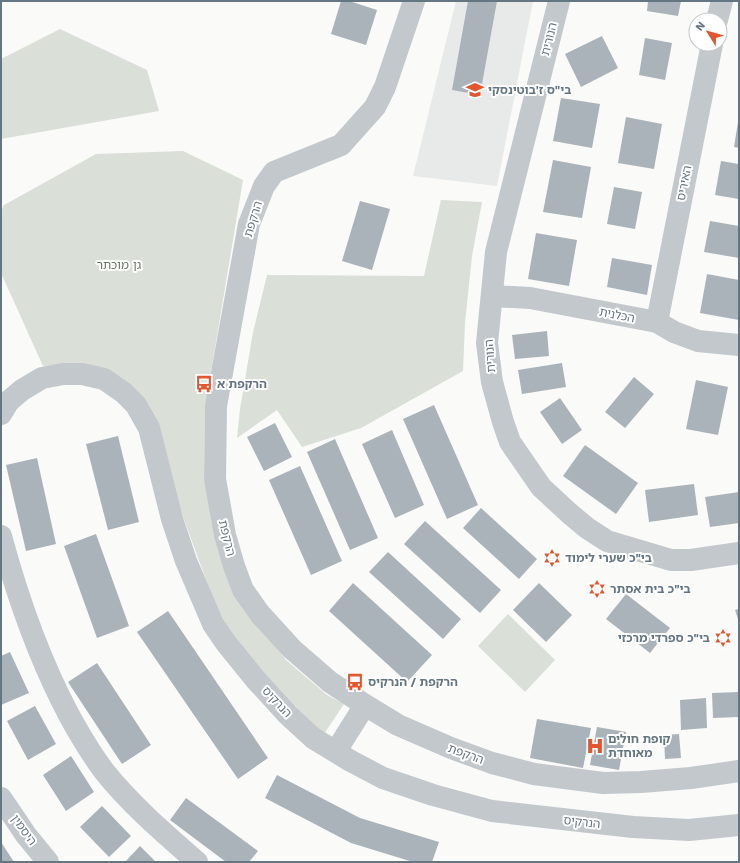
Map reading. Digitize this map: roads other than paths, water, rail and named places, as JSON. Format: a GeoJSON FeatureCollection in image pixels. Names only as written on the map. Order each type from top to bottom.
{"type":"FeatureCollection","features":[{"type":"Feature","properties":{"kind":"street","name":"הרקפת"},"geometry":{"type":"LineString","coordinates":[[414,1],[385,87],[375,107],[341,145],[274,172],[264,186],[249,224],[216,406],[215,479],[225,535],[243,590],[260,614],[292,649],[330,682],[398,725],[451,748],[492,763],[534,774],[603,782],[633,782],[691,778],[739,771]]}},
{"type":"Feature","properties":{"kind":"street","name":"הנורית"},"geometry":{"type":"LineString","coordinates":[[559,1],[496,252],[487,343],[492,382],[503,422],[510,442],[541,487],[569,513],[606,541],[671,560],[691,560],[739,553]]}},
{"type":"Feature","properties":{"kind":"street"},"geometry":{"type":"LineString","coordinates":[[719,12],[722,1]]}},
{"type":"Feature","properties":{"kind":"street","name":"האיריס"},"geometry":{"type":"LineString","coordinates":[[657,322],[710,52]]}},
{"type":"Feature","properties":{"kind":"street","name":"הכלנית"},"geometry":{"type":"LineString","coordinates":[[492,296],[530,298],[657,322],[674,332],[698,341],[739,345]]}},
{"type":"Feature","properties":{"kind":"street","name":"הנרקיס"},"geometry":{"type":"LineString","coordinates":[[1,414],[9,401],[22,390],[42,378],[63,374],[82,374],[104,379],[124,393],[136,405],[149,428],[174,526],[186,561],[213,624],[226,643],[256,680],[288,715],[313,738],[383,778],[433,795],[492,811],[633,827],[689,830],[739,825]]}},
{"type":"Feature","properties":{"kind":"street"},"geometry":{"type":"LineString","coordinates":[[1,536],[11,575],[35,645],[55,689],[80,735],[104,770],[130,800],[163,833],[197,862]]}},
{"type":"Feature","properties":{"kind":"street"},"geometry":{"type":"LineString","coordinates":[[336,751],[365,705]]}},
{"type":"Feature","properties":{"kind":"street","name":"היסמין"},"geometry":{"type":"LineString","coordinates":[[1,798],[26,836],[48,862]]}},
{"type":"Feature","properties":{"kind":"place","name":"בי\"ס ז'בוטינסקי"},"geometry":{"type":"Point","coordinates":[475,90]}},
{"type":"Feature","properties":{"kind":"place","name":"הרקפת א"},"geometry":{"type":"Point","coordinates":[204,384]}},
{"type":"Feature","properties":{"kind":"place","name":"בי\"כ שערי לימוד"},"geometry":{"type":"Point","coordinates":[552,558]}},
{"type":"Feature","properties":{"kind":"place","name":"בי\"כ בית אסתר"},"geometry":{"type":"Point","coordinates":[597,589]}},
{"type":"Feature","properties":{"kind":"place","name":"בי\"כ ספרדי מרכזי"},"geometry":{"type":"Point","coordinates":[723,638]}},
{"type":"Feature","properties":{"kind":"place","name":"הרקפת / הנרקיס"},"geometry":{"type":"Point","coordinates":[355,682]}},
{"type":"Feature","properties":{"kind":"place","name":"קופת חולים מאוחדת"},"geometry":{"type":"Point","coordinates":[595,746]}},
{"type":"Feature","properties":{"kind":"park label","name":"גן מוכתר"},"geometry":{"type":"Point","coordinates":[119,265]}}]}
